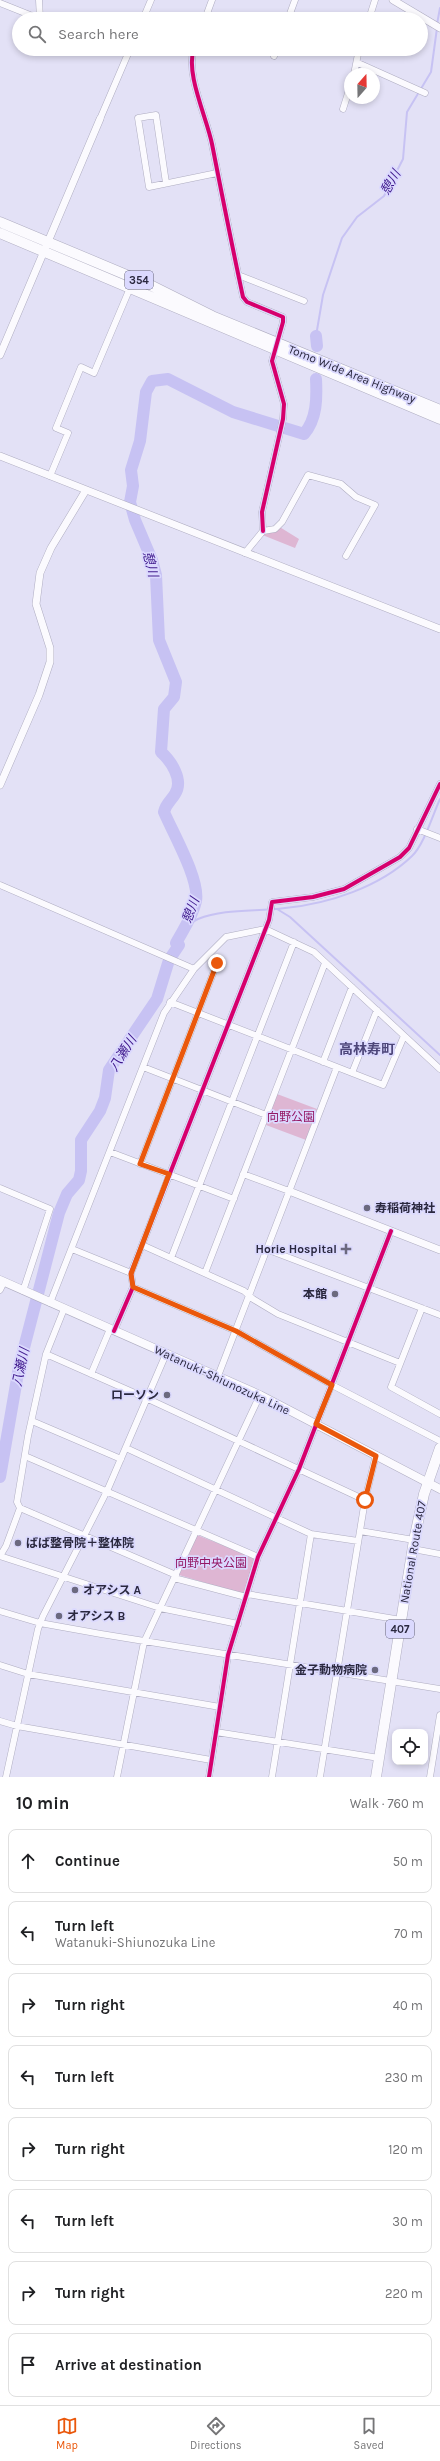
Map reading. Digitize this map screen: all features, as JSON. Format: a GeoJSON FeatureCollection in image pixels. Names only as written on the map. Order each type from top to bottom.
{"type":"FeatureCollection","features":[{"type":"Feature","properties":{"kind":"highway","name":"Tomo Wide Area Highway"},"geometry":{"type":"LineString","coordinates":[[0,222],[47,248],[130,288],[440,410]]}},
{"type":"Feature","properties":{"kind":"highway","name":"Tomo Wide Area Highway"},"geometry":{"type":"LineString","coordinates":[[0,233],[148,284],[275,346],[440,419]]}},
{"type":"Feature","properties":{"kind":"highway","name":"National Route 407"},"geometry":{"type":"LineString","coordinates":[[376,1777],[413,1544],[427,1482],[440,1448]]}},
{"type":"Feature","properties":{"kind":"main road","name":"Watanuki-Shiunozuka Line"},"geometry":{"type":"LineString","coordinates":[[1,1284],[25,1292],[260,1395],[440,1489]]}},
{"type":"Feature","properties":{"kind":"street"},"geometry":{"type":"LineString","coordinates":[[39,0],[40,12]]}},
{"type":"Feature","properties":{"kind":"street"},"geometry":{"type":"LineString","coordinates":[[146,12],[151,0]]}},
{"type":"Feature","properties":{"kind":"street"},"geometry":{"type":"LineString","coordinates":[[207,12],[212,0]]}},
{"type":"Feature","properties":{"kind":"street"},"geometry":{"type":"LineString","coordinates":[[291,12],[295,0]]}},
{"type":"Feature","properties":{"kind":"street"},"geometry":{"type":"LineString","coordinates":[[371,12],[375,0]]}},
{"type":"Feature","properties":{"kind":"street"},"geometry":{"type":"LineString","coordinates":[[393,0],[413,12]]}},
{"type":"Feature","properties":{"kind":"street"},"geometry":{"type":"LineString","coordinates":[[0,3],[22,12]]}},
{"type":"Feature","properties":{"kind":"street"},"geometry":{"type":"LineString","coordinates":[[428,21],[440,28]]}},
{"type":"Feature","properties":{"kind":"street"},"geometry":{"type":"LineString","coordinates":[[0,355],[47,248],[127,56]]}},
{"type":"Feature","properties":{"kind":"street"},"geometry":{"type":"LineString","coordinates":[[191,56],[192,71],[204,110],[243,298],[247,302],[282,317],[283,322],[272,361],[284,404],[283,419],[262,512],[263,531]]}},
{"type":"Feature","properties":{"kind":"street"},"geometry":{"type":"LineString","coordinates":[[356,68],[358,56]]}},
{"type":"Feature","properties":{"kind":"street"},"geometry":{"type":"LineString","coordinates":[[358,63],[421,91]]}},
{"type":"Feature","properties":{"kind":"street"},"geometry":{"type":"LineString","coordinates":[[343,109],[345,104]]}},
{"type":"Feature","properties":{"kind":"street"},"geometry":{"type":"LineString","coordinates":[[166,183],[156,115],[138,118],[149,187],[218,173]]}},
{"type":"Feature","properties":{"kind":"street"},"geometry":{"type":"LineString","coordinates":[[238,275],[304,301]]}},
{"type":"Feature","properties":{"kind":"street"},"geometry":{"type":"LineString","coordinates":[[50,476],[68,433],[56,428],[81,367],[94,373],[130,288]]}},
{"type":"Feature","properties":{"kind":"street"},"geometry":{"type":"LineString","coordinates":[[0,456],[440,629]]}},
{"type":"Feature","properties":{"kind":"street"},"geometry":{"type":"LineString","coordinates":[[245,553],[263,531],[275,529],[282,522],[308,476],[341,484],[356,497],[375,505],[346,556]]}},
{"type":"Feature","properties":{"kind":"street"},"geometry":{"type":"LineString","coordinates":[[0,785],[39,695],[50,662],[50,648],[36,604],[40,573],[52,548],[86,490]]}},
{"type":"Feature","properties":{"kind":"street"},"geometry":{"type":"LineString","coordinates":[[91,1374],[133,1287],[131,1274],[270,917],[272,902],[314,898],[349,886],[400,857],[409,848],[419,830],[440,784]]}},
{"type":"Feature","properties":{"kind":"street"},"geometry":{"type":"LineString","coordinates":[[419,830],[440,838]]}},
{"type":"Feature","properties":{"kind":"street"},"geometry":{"type":"LineString","coordinates":[[0,885],[194,969]]}},
{"type":"Feature","properties":{"kind":"street"},"geometry":{"type":"LineString","coordinates":[[49,1303],[72,1249],[142,1067],[170,1002],[194,969],[226,937],[265,929],[314,952],[440,1069]]}},
{"type":"Feature","properties":{"kind":"street"},"geometry":{"type":"LineString","coordinates":[[171,1258],[294,942]]}},
{"type":"Feature","properties":{"kind":"street"},"geometry":{"type":"LineString","coordinates":[[205,1273],[325,962]]}},
{"type":"Feature","properties":{"kind":"street"},"geometry":{"type":"LineString","coordinates":[[140,1164],[217,963]]}},
{"type":"Feature","properties":{"kind":"street"},"geometry":{"type":"LineString","coordinates":[[323,1062],[352,987]]}},
{"type":"Feature","properties":{"kind":"street"},"geometry":{"type":"LineString","coordinates":[[170,1002],[383,1085],[404,1036]]}},
{"type":"Feature","properties":{"kind":"street"},"geometry":{"type":"LineString","coordinates":[[352,1073],[377,1010]]}},
{"type":"Feature","properties":{"kind":"street"},"geometry":{"type":"LineString","coordinates":[[142,1067],[266,1115]]}},
{"type":"Feature","properties":{"kind":"street"},"geometry":{"type":"LineString","coordinates":[[218,1376],[337,1067]]}},
{"type":"Feature","properties":{"kind":"street"},"geometry":{"type":"LineString","coordinates":[[110,1152],[234,1199]]}},
{"type":"Feature","properties":{"kind":"street"},"geometry":{"type":"LineString","coordinates":[[244,1174],[440,1250]]}},
{"type":"Feature","properties":{"kind":"street"},"geometry":{"type":"LineString","coordinates":[[0,1188],[50,1209],[25,1292]]}},
{"type":"Feature","properties":{"kind":"street"},"geometry":{"type":"LineString","coordinates":[[209,1777],[228,1655],[258,1557],[299,1469],[391,1231]]}},
{"type":"Feature","properties":{"kind":"street"},"geometry":{"type":"LineString","coordinates":[[142,1246],[205,1273],[249,1295],[278,1314],[400,1363]]}},
{"type":"Feature","properties":{"kind":"street"},"geometry":{"type":"LineString","coordinates":[[72,1249],[131,1274]]}},
{"type":"Feature","properties":{"kind":"street"},"geometry":{"type":"LineString","coordinates":[[266,1249],[440,1315]]}},
{"type":"Feature","properties":{"kind":"street"},"geometry":{"type":"LineString","coordinates":[[133,1287],[236,1331],[332,1385],[440,1442]]}},
{"type":"Feature","properties":{"kind":"street"},"geometry":{"type":"LineString","coordinates":[[422,1308],[391,1388],[440,1414]]}},
{"type":"Feature","properties":{"kind":"street"},"geometry":{"type":"LineString","coordinates":[[64,1309],[46,1354],[24,1456],[17,1502],[20,1508],[175,1576],[246,1596],[401,1620]]}},
{"type":"Feature","properties":{"kind":"street"},"geometry":{"type":"LineString","coordinates":[[46,1354],[146,1398],[365,1500]]}},
{"type":"Feature","properties":{"kind":"street"},"geometry":{"type":"LineString","coordinates":[[0,1776],[5,1777],[40,1623],[107,1491],[166,1354]]}},
{"type":"Feature","properties":{"kind":"street"},"geometry":{"type":"LineString","coordinates":[[117,1777],[144,1642],[260,1395]]}},
{"type":"Feature","properties":{"kind":"street"},"geometry":{"type":"LineString","coordinates":[[32,1422],[121,1459]]}},
{"type":"Feature","properties":{"kind":"street"},"geometry":{"type":"LineString","coordinates":[[126,1448],[311,1534],[358,1541]]}},
{"type":"Feature","properties":{"kind":"street"},"geometry":{"type":"LineString","coordinates":[[24,1456],[258,1557]]}},
{"type":"Feature","properties":{"kind":"street"},"geometry":{"type":"LineString","coordinates":[[320,1777],[365,1500],[376,1456]]}},
{"type":"Feature","properties":{"kind":"street"},"geometry":{"type":"LineString","coordinates":[[20,1508],[6,1546],[0,1556],[160,1608],[238,1624]]}},
{"type":"Feature","properties":{"kind":"street"},"geometry":{"type":"LineString","coordinates":[[360,1531],[413,1544],[440,1554]]}},
{"type":"Feature","properties":{"kind":"street"},"geometry":{"type":"LineString","coordinates":[[272,1777],[311,1534]]}},
{"type":"Feature","properties":{"kind":"street"},"geometry":{"type":"LineString","coordinates":[[0,1611],[40,1623],[144,1642],[440,1689]]}},
{"type":"Feature","properties":{"kind":"street"},"geometry":{"type":"LineString","coordinates":[[0,1665],[28,1674],[220,1707]]}},
{"type":"Feature","properties":{"kind":"street"},"geometry":{"type":"LineString","coordinates":[[430,1777],[440,1715]]}},
{"type":"Feature","properties":{"kind":"street"},"geometry":{"type":"LineString","coordinates":[[0,1721],[17,1726],[211,1760]]}},
{"type":"Feature","properties":{"kind":"street"},"geometry":{"type":"LineString","coordinates":[[216,1732],[379,1758]]}},
{"type":"Feature","properties":{"kind":"green space"},"geometry":{"type":"Polygon","coordinates":[[[278,526],[299,539],[295,548],[260,534],[278,526]]]}},
{"type":"Feature","properties":{"kind":"green space","name":"向野公園"},"geometry":{"type":"Polygon","coordinates":[[[277,1094],[317,1109],[306,1140],[266,1125],[277,1094]]]}},
{"type":"Feature","properties":{"kind":"green space","name":"向野中央公園"},"geometry":{"type":"Polygon","coordinates":[[[197,1535],[255,1558],[243,1594],[179,1575],[197,1535]]]}},
{"type":"Feature","properties":{"kind":"waterway","name":"憩川"},"geometry":{"type":"LineString","coordinates":[[437,24],[440,8]]}},
{"type":"Feature","properties":{"kind":"waterway","name":"憩川"},"geometry":{"type":"LineString","coordinates":[[316,336],[323,295],[342,238],[357,217],[384,196],[403,159],[407,112],[431,72],[437,28]]}},
{"type":"Feature","properties":{"kind":"waterway","name":"憩川"},"geometry":{"type":"LineString","coordinates":[[316,336],[317,346]]}},
{"type":"Feature","properties":{"kind":"waterway","name":"憩川"},"geometry":{"type":"LineString","coordinates":[[0,1477],[19,1367],[59,1213],[67,1194],[79,1180],[81,1171],[81,1140],[100,1111],[105,1098],[109,1070],[157,999],[169,960],[179,945],[176,943],[195,907],[196,901],[194,881],[190,869],[164,812],[167,804],[175,794],[178,783],[175,771],[169,760],[161,752],[164,709],[174,697],[176,682],[159,640],[156,575],[152,560],[135,520],[130,502],[133,486],[131,470],[140,441],[146,392],[152,381],[168,379],[233,412],[304,434],[312,422],[314,415],[316,401],[316,379]]}},
{"type":"Feature","properties":{"kind":"waterway","name":"八瀬川"},"geometry":{"type":"LineString","coordinates":[[179,945],[186,930],[194,921],[198,919],[219,913],[285,908],[318,903],[353,892],[385,877],[399,867],[416,851],[424,837],[440,799]]}},
{"type":"Feature","properties":{"kind":"waterway"},"geometry":{"type":"LineString","coordinates":[[277,909],[290,917],[440,1055]]}},
{"type":"Feature","properties":{"kind":"cycle path"},"geometry":{"type":"LineString","coordinates":[[193,56],[192,70],[194,83],[212,144],[243,297],[247,302],[283,317],[283,322],[272,361],[284,404],[283,419],[262,512],[263,531]]}},
{"type":"Feature","properties":{"kind":"cycle path"},"geometry":{"type":"LineString","coordinates":[[114,1331],[133,1287],[131,1273],[269,920],[272,902],[313,897],[344,889],[400,857],[409,848],[440,784]]}},
{"type":"Feature","properties":{"kind":"cycle path"},"geometry":{"type":"LineString","coordinates":[[209,1777],[228,1655],[258,1557],[299,1469],[391,1231]]}},
{"type":"Feature","properties":{"kind":"place","name":"寿稲荷神社"},"geometry":{"type":"Point","coordinates":[367,1208]}},
{"type":"Feature","properties":{"kind":"place","name":"Horie Hospital"},"geometry":{"type":"Point","coordinates":[346,1249]}},
{"type":"Feature","properties":{"kind":"place","name":"本館"},"geometry":{"type":"Point","coordinates":[335,1294]}},
{"type":"Feature","properties":{"kind":"place","name":"ローソン"},"geometry":{"type":"Point","coordinates":[167,1395]}},
{"type":"Feature","properties":{"kind":"place","name":"ばば整骨院＋整体院"},"geometry":{"type":"Point","coordinates":[18,1543]}},
{"type":"Feature","properties":{"kind":"place","name":"オアシス A"},"geometry":{"type":"Point","coordinates":[75,1590]}},
{"type":"Feature","properties":{"kind":"place","name":"オアシス B"},"geometry":{"type":"Point","coordinates":[59,1616]}},
{"type":"Feature","properties":{"kind":"place","name":"金子動物病院"},"geometry":{"type":"Point","coordinates":[375,1670]}},
{"type":"Feature","properties":{"kind":"district","name":"高林寿町"},"geometry":{"type":"Point","coordinates":[367,1049]}},
{"type":"Feature","properties":{"kind":"route"},"geometry":{"type":"LineString","coordinates":[[217,963],[140,1164],[169,1174],[131,1274],[133,1287],[236,1331],[332,1385],[316,1424],[376,1456],[373,1463],[365,1500]]}}]}
